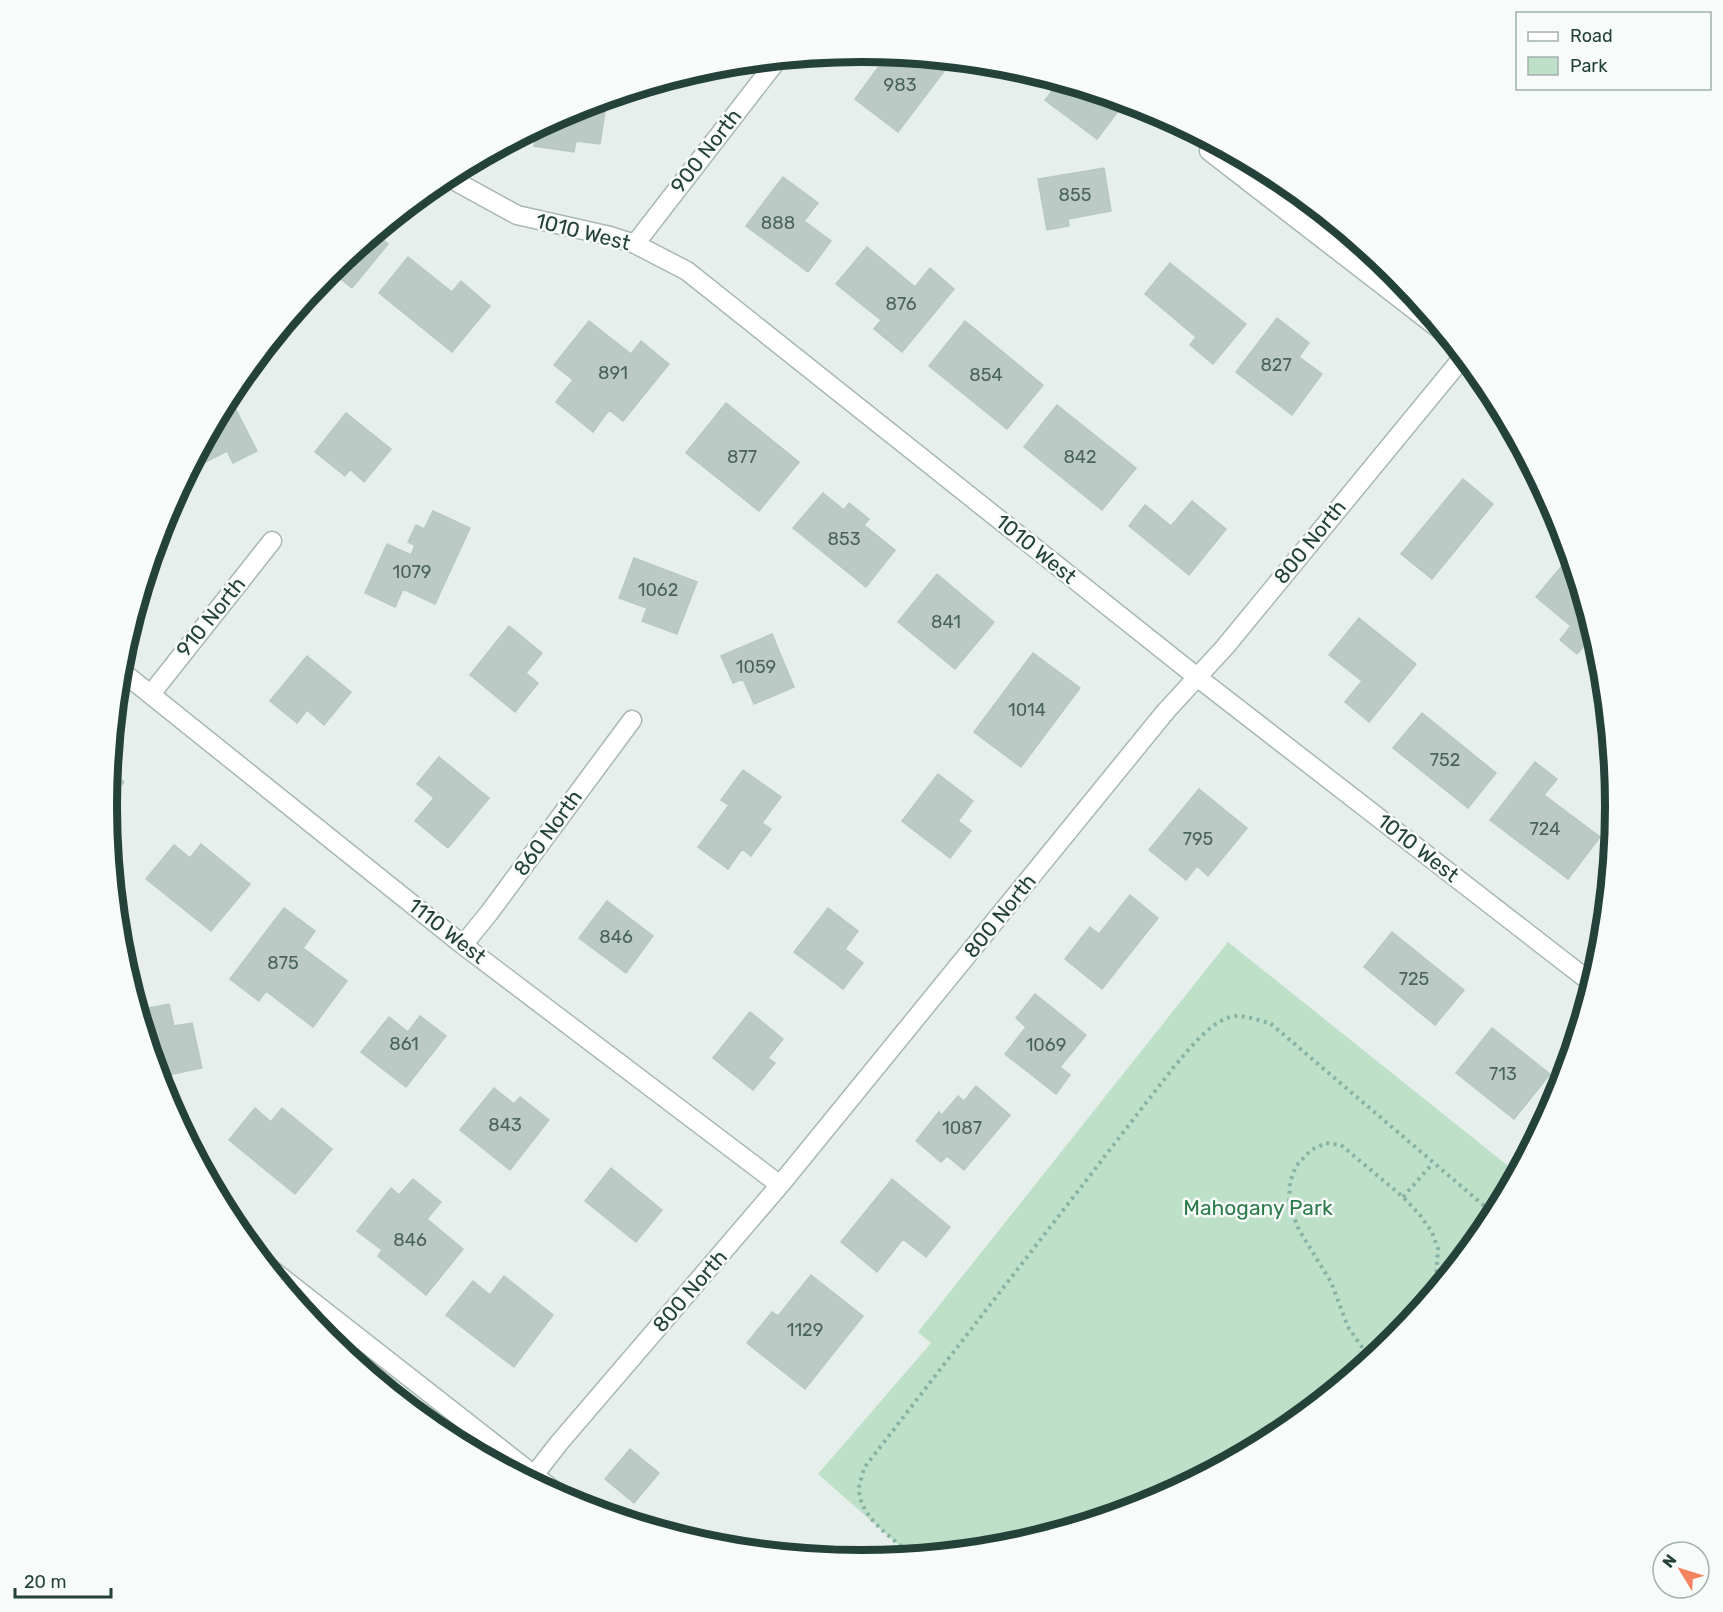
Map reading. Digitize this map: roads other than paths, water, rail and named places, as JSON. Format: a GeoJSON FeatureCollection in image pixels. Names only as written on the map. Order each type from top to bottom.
{"type":"FeatureCollection","features":[{"type":"Feature","properties":{"kind":"street","name":"900 North"},"geometry":{"type":"LineString","coordinates":[[635,244],[772,67]]}},
{"type":"Feature","properties":{"kind":"street"},"geometry":{"type":"LineString","coordinates":[[1209,152],[1421,315]]}},
{"type":"Feature","properties":{"kind":"street","name":"1010 West"},"geometry":{"type":"LineString","coordinates":[[456,182],[517,215],[610,236],[635,244],[687,271],[1197,677],[1586,978]]}},
{"type":"Feature","properties":{"kind":"street","name":"800 North"},"geometry":{"type":"LineString","coordinates":[[534,1475],[780,1185],[1158,721],[1225,647],[1459,362]]}},
{"type":"Feature","properties":{"kind":"street","name":"910 North"},"geometry":{"type":"LineString","coordinates":[[151,694],[272,541]]}},
{"type":"Feature","properties":{"kind":"street","name":"1110 West"},"geometry":{"type":"LineString","coordinates":[[128,677],[464,945],[780,1185]]}},
{"type":"Feature","properties":{"kind":"street","name":"860 North"},"geometry":{"type":"LineString","coordinates":[[464,945],[632,720]]}},
{"type":"Feature","properties":{"kind":"street"},"geometry":{"type":"LineString","coordinates":[[294,1287],[534,1475]]}},
{"type":"Feature","properties":{"kind":"park label","name":"Mahogany Park"},"geometry":{"type":"Point","coordinates":[1258,1208]}}]}
